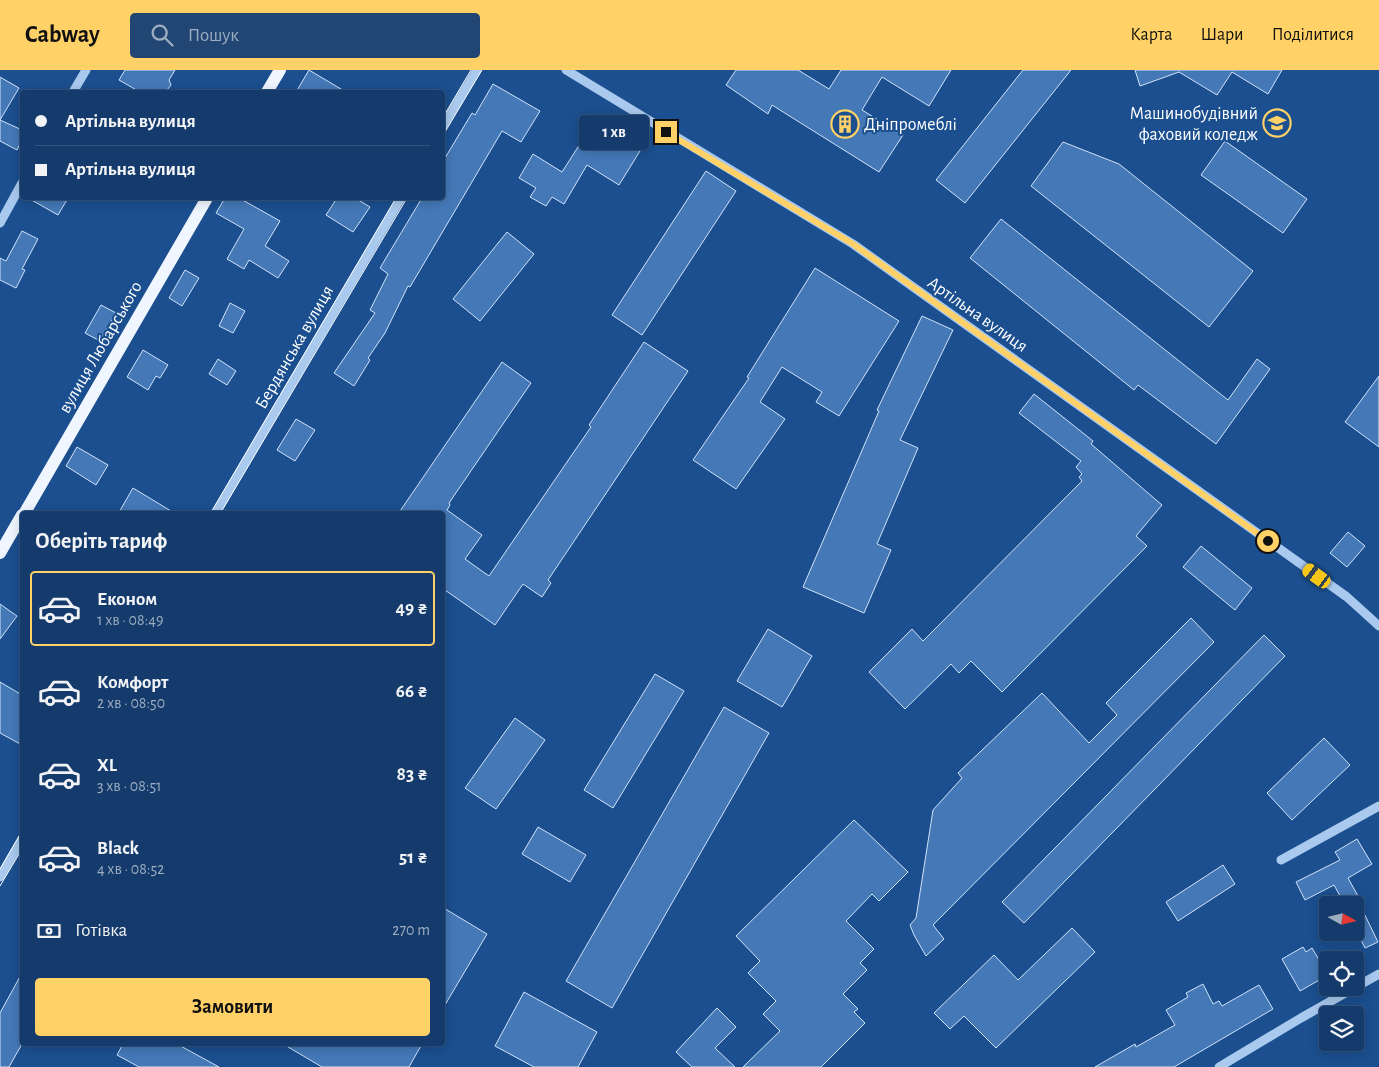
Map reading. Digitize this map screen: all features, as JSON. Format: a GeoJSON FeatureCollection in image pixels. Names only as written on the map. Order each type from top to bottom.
{"type":"FeatureCollection","features":[{"type":"Feature","properties":{"kind":"main road"},"geometry":{"type":"LineString","coordinates":[[269,90],[280,70]]}},
{"type":"Feature","properties":{"kind":"main road","name":"вулиця Любарського"},"geometry":{"type":"LineString","coordinates":[[25,511],[206,200]]}},
{"type":"Feature","properties":{"kind":"main road","name":"вулиця Любарського"},"geometry":{"type":"LineString","coordinates":[[0,553],[20,520]]}},
{"type":"Feature","properties":{"kind":"street"},"geometry":{"type":"LineString","coordinates":[[75,90],[86,70]]}},
{"type":"Feature","properties":{"kind":"street"},"geometry":{"type":"LineString","coordinates":[[445,123],[476,70]]}},
{"type":"Feature","properties":{"kind":"street","name":"Артільна вулиця"},"geometry":{"type":"LineString","coordinates":[[566,70],[853,244],[1340,592],[1379,626]]}},
{"type":"Feature","properties":{"kind":"street"},"geometry":{"type":"LineString","coordinates":[[0,223],[20,187]]}},
{"type":"Feature","properties":{"kind":"street","name":"Бердянська вулиця"},"geometry":{"type":"LineString","coordinates":[[217,511],[401,200]]}},
{"type":"Feature","properties":{"kind":"street"},"geometry":{"type":"LineString","coordinates":[[1281,860],[1379,806]]}},
{"type":"Feature","properties":{"kind":"street"},"geometry":{"type":"LineString","coordinates":[[0,877],[20,842]]}},
{"type":"Feature","properties":{"kind":"street"},"geometry":{"type":"LineString","coordinates":[[1219,1067],[1379,974]]}},
{"type":"Feature","properties":{"kind":"building"},"geometry":{"type":"Polygon","coordinates":[[[125,70],[175,70],[169,80],[171,85],[167,90],[136,90],[119,80],[125,70]]]}},
{"type":"Feature","properties":{"kind":"building"},"geometry":{"type":"Polygon","coordinates":[[[309,70],[343,90],[297,90],[309,70]]]}},
{"type":"Feature","properties":{"kind":"building","name":"Дніпромеблі"},"geometry":{"type":"Polygon","coordinates":[[[736,70],[798,70],[829,89],[841,70],[951,70],[929,106],[882,77],[862,110],[903,135],[879,172],[772,105],[768,114],[726,85],[736,70]]]}},
{"type":"Feature","properties":{"kind":"building"},"geometry":{"type":"Polygon","coordinates":[[[1023,70],[1071,70],[965,203],[936,180],[1023,70]]]}},
{"type":"Feature","properties":{"kind":"building"},"geometry":{"type":"Polygon","coordinates":[[[1135,70],[1282,70],[1268,94],[1232,72],[1217,95],[1179,72],[1140,86],[1135,70]]]}},
{"type":"Feature","properties":{"kind":"building"},"geometry":{"type":"Polygon","coordinates":[[[0,77],[19,88],[0,120],[0,77]]]}},
{"type":"Feature","properties":{"kind":"building"},"geometry":{"type":"Polygon","coordinates":[[[493,84],[540,111],[521,142],[502,131],[410,287],[408,286],[385,333],[368,358],[370,360],[354,386],[334,373],[375,313],[370,310],[388,274],[380,268],[421,200],[445,200],[445,158],[472,113],[475,115],[493,84]]]}},
{"type":"Feature","properties":{"kind":"building"},"geometry":{"type":"Polygon","coordinates":[[[0,120],[20,129],[20,144],[17,150],[0,141],[0,120]]]}},
{"type":"Feature","properties":{"kind":"building"},"geometry":{"type":"Polygon","coordinates":[[[594,122],[640,151],[619,185],[587,165],[564,204],[552,197],[546,206],[530,197],[536,188],[519,178],[533,154],[562,172],[594,122]]]}},
{"type":"Feature","properties":{"kind":"building"},"geometry":{"type":"Polygon","coordinates":[[[1225,141],[1307,199],[1283,233],[1201,175],[1225,141]]]}},
{"type":"Feature","properties":{"kind":"building"},"geometry":{"type":"Polygon","coordinates":[[[1063,142],[1119,164],[1253,271],[1209,327],[1031,186],[1063,142]]]}},
{"type":"Feature","properties":{"kind":"building"},"geometry":{"type":"Polygon","coordinates":[[[706,171],[736,191],[642,335],[612,315],[706,171]]]}},
{"type":"Feature","properties":{"kind":"building"},"geometry":{"type":"Polygon","coordinates":[[[32,200],[67,200],[58,215],[32,200]]]}},
{"type":"Feature","properties":{"kind":"building"},"geometry":{"type":"Polygon","coordinates":[[[224,200],[243,200],[280,221],[265,246],[289,261],[278,278],[249,260],[244,269],[227,259],[244,229],[216,213],[224,200]]]}},
{"type":"Feature","properties":{"kind":"building"},"geometry":{"type":"Polygon","coordinates":[[[336,200],[358,200],[370,207],[353,232],[326,215],[336,200]]]}},
{"type":"Feature","properties":{"kind":"building"},"geometry":{"type":"Polygon","coordinates":[[[1001,219],[1228,400],[1257,359],[1270,369],[1216,444],[1138,385],[1134,390],[970,258],[1001,219]]]}},
{"type":"Feature","properties":{"kind":"building"},"geometry":{"type":"Polygon","coordinates":[[[22,231],[38,239],[22,269],[25,270],[16,288],[0,280],[0,258],[6,261],[22,231]]]}},
{"type":"Feature","properties":{"kind":"building"},"geometry":{"type":"Polygon","coordinates":[[[507,232],[534,254],[480,321],[453,299],[507,232]]]}},
{"type":"Feature","properties":{"kind":"building"},"geometry":{"type":"Polygon","coordinates":[[[815,268],[899,321],[839,416],[816,402],[822,392],[782,367],[760,402],[785,419],[736,489],[693,460],[749,378],[747,377],[815,268]]]}},
{"type":"Feature","properties":{"kind":"building"},"geometry":{"type":"Polygon","coordinates":[[[185,270],[199,278],[182,306],[169,298],[185,270]]]}},
{"type":"Feature","properties":{"kind":"building"},"geometry":{"type":"Polygon","coordinates":[[[230,303],[245,311],[233,333],[219,326],[230,303]]]}},
{"type":"Feature","properties":{"kind":"building"},"geometry":{"type":"Polygon","coordinates":[[[101,305],[116,313],[100,341],[85,333],[101,305]]]}},
{"type":"Feature","properties":{"kind":"building"},"geometry":{"type":"Polygon","coordinates":[[[922,316],[953,330],[900,440],[918,448],[877,544],[891,550],[864,613],[803,587],[879,411],[877,410],[922,316]]]}},
{"type":"Feature","properties":{"kind":"building"},"geometry":{"type":"Polygon","coordinates":[[[644,342],[688,371],[548,580],[551,583],[542,597],[523,584],[495,625],[445,590],[445,511],[400,511],[502,362],[531,383],[449,503],[450,505],[447,510],[482,535],[465,559],[489,576],[591,427],[589,425],[644,342]]]}},
{"type":"Feature","properties":{"kind":"building"},"geometry":{"type":"Polygon","coordinates":[[[143,350],[168,365],[160,378],[156,376],[148,390],[127,377],[143,350]]]}},
{"type":"Feature","properties":{"kind":"building"},"geometry":{"type":"Polygon","coordinates":[[[218,359],[236,371],[227,385],[209,374],[218,359]]]}},
{"type":"Feature","properties":{"kind":"building"},"geometry":{"type":"Polygon","coordinates":[[[1379,376],[1379,447],[1345,422],[1379,376]]]}},
{"type":"Feature","properties":{"kind":"building"},"geometry":{"type":"Polygon","coordinates":[[[1034,394],[1093,441],[1091,444],[1162,505],[1136,536],[1147,546],[1002,692],[971,661],[959,673],[951,664],[905,709],[869,672],[912,629],[923,641],[1082,481],[1079,477],[1082,474],[1076,467],[1081,461],[1019,413],[1034,394]]]}},
{"type":"Feature","properties":{"kind":"building"},"geometry":{"type":"Polygon","coordinates":[[[296,419],[315,430],[295,461],[277,450],[296,419]]]}},
{"type":"Feature","properties":{"kind":"building"},"geometry":{"type":"Polygon","coordinates":[[[77,447],[108,465],[96,485],[66,466],[77,447]]]}},
{"type":"Feature","properties":{"kind":"building"},"geometry":{"type":"Polygon","coordinates":[[[133,488],[171,511],[120,511],[133,488]]]}},
{"type":"Feature","properties":{"kind":"building"},"geometry":{"type":"Polygon","coordinates":[[[1348,532],[1365,546],[1347,567],[1330,553],[1348,532]]]}},
{"type":"Feature","properties":{"kind":"building"},"geometry":{"type":"Polygon","coordinates":[[[1201,546],[1252,588],[1235,610],[1183,567],[1201,546]]]}},
{"type":"Feature","properties":{"kind":"building"},"geometry":{"type":"Polygon","coordinates":[[[0,604],[17,616],[0,639],[0,604]]]}},
{"type":"Feature","properties":{"kind":"building"},"geometry":{"type":"Polygon","coordinates":[[[1191,618],[1214,642],[933,925],[944,939],[926,956],[910,925],[916,918],[933,810],[962,778],[958,773],[1042,693],[1089,743],[1117,715],[1106,703],[1191,618]]]}},
{"type":"Feature","properties":{"kind":"building"},"geometry":{"type":"Polygon","coordinates":[[[768,629],[812,656],[782,707],[737,681],[768,629]]]}},
{"type":"Feature","properties":{"kind":"building"},"geometry":{"type":"Polygon","coordinates":[[[1264,635],[1285,656],[1024,923],[1002,902],[1264,635]]]}},
{"type":"Feature","properties":{"kind":"building"},"geometry":{"type":"Polygon","coordinates":[[[655,674],[684,691],[613,808],[584,790],[655,674]]]}},
{"type":"Feature","properties":{"kind":"building"},"geometry":{"type":"Polygon","coordinates":[[[0,682],[20,694],[20,744],[0,733],[0,682]]]}},
{"type":"Feature","properties":{"kind":"building"},"geometry":{"type":"Polygon","coordinates":[[[724,707],[769,733],[612,1008],[566,981],[724,707]]]}},
{"type":"Feature","properties":{"kind":"building"},"geometry":{"type":"Polygon","coordinates":[[[515,718],[545,740],[496,809],[465,788],[515,718]]]}},
{"type":"Feature","properties":{"kind":"building"},"geometry":{"type":"Polygon","coordinates":[[[1324,738],[1350,765],[1292,820],[1267,793],[1324,738]]]}},
{"type":"Feature","properties":{"kind":"building"},"geometry":{"type":"Polygon","coordinates":[[[854,820],[908,872],[879,901],[872,894],[846,921],[874,949],[860,963],[867,970],[843,994],[858,1009],[854,1012],[865,1023],[821,1067],[743,1067],[780,1031],[763,1014],[776,1001],[748,973],[760,961],[736,936],[854,820]]]}},
{"type":"Feature","properties":{"kind":"building"},"geometry":{"type":"Polygon","coordinates":[[[538,827],[586,855],[570,882],[522,854],[538,827]]]}},
{"type":"Feature","properties":{"kind":"building"},"geometry":{"type":"Polygon","coordinates":[[[1357,839],[1372,864],[1348,878],[1358,896],[1340,896],[1334,885],[1305,900],[1296,882],[1340,860],[1335,852],[1357,839]]]}},
{"type":"Feature","properties":{"kind":"building"},"geometry":{"type":"Polygon","coordinates":[[[1223,865],[1235,884],[1178,921],[1166,902],[1223,865]]]}},
{"type":"Feature","properties":{"kind":"building"},"geometry":{"type":"Polygon","coordinates":[[[445,909],[487,934],[445,1005],[445,909]]]}},
{"type":"Feature","properties":{"kind":"building"},"geometry":{"type":"Polygon","coordinates":[[[1364,913],[1378,942],[1365,948],[1362,941],[1364,941],[1364,913]]]}},
{"type":"Feature","properties":{"kind":"building"},"geometry":{"type":"Polygon","coordinates":[[[1072,928],[1095,952],[996,1048],[964,1016],[950,1029],[934,1013],[994,955],[1018,980],[1072,928]]]}},
{"type":"Feature","properties":{"kind":"building"},"geometry":{"type":"Polygon","coordinates":[[[1303,947],[1306,952],[1312,948],[1319,960],[1319,980],[1300,991],[1282,959],[1303,947]]]}},
{"type":"Feature","properties":{"kind":"building"},"geometry":{"type":"Polygon","coordinates":[[[20,977],[21,1046],[9,1067],[0,1067],[0,1013],[20,977]]]}},
{"type":"Feature","properties":{"kind":"building"},"geometry":{"type":"Polygon","coordinates":[[[1203,984],[1213,1004],[1219,1001],[1222,1006],[1259,985],[1273,1009],[1174,1067],[1095,1067],[1135,1044],[1136,1047],[1175,1025],[1166,1010],[1188,997],[1186,993],[1203,984]]]}},
{"type":"Feature","properties":{"kind":"building"},"geometry":{"type":"Polygon","coordinates":[[[524,992],[597,1032],[578,1067],[534,1067],[495,1046],[524,992]]]}},
{"type":"Feature","properties":{"kind":"building"},"geometry":{"type":"Polygon","coordinates":[[[717,1008],[736,1027],[715,1048],[735,1067],[692,1067],[676,1052],[717,1008]]]}},
{"type":"Feature","properties":{"kind":"building"},"geometry":{"type":"Polygon","coordinates":[[[122,1046],[181,1046],[219,1067],[139,1067],[117,1055],[122,1046]]]}},
{"type":"Feature","properties":{"kind":"building"},"geometry":{"type":"Polygon","coordinates":[[[286,1046],[421,1046],[409,1067],[322,1067],[286,1046]]]}},
{"type":"Feature","properties":{"kind":"tram line"},"geometry":{"type":"LineString","coordinates":[[445,114],[471,70]]}},
{"type":"Feature","properties":{"kind":"tram line"},"geometry":{"type":"LineString","coordinates":[[445,132],[482,70]]}},
{"type":"Feature","properties":{"kind":"tram line"},"geometry":{"type":"LineString","coordinates":[[212,511],[395,200]]}},
{"type":"Feature","properties":{"kind":"tram line"},"geometry":{"type":"LineString","coordinates":[[222,511],[406,200]]}},
{"type":"Feature","properties":{"kind":"tram line"},"geometry":{"type":"LineString","coordinates":[[0,869],[20,834]]}},
{"type":"Feature","properties":{"kind":"tram line"},"geometry":{"type":"LineString","coordinates":[[0,886],[20,852]]}},
{"type":"Feature","properties":{"kind":"place","name":"Машинобудівний фаховий коледж"},"geometry":{"type":"Point","coordinates":[1277,123]}},
{"type":"Feature","properties":{"kind":"place","name":"Дніпромеблі"},"geometry":{"type":"Point","coordinates":[845,124]}},
{"type":"Feature","properties":{"kind":"route"},"geometry":{"type":"LineString","coordinates":[[666,132],[853,244],[1268,541]]}}]}
